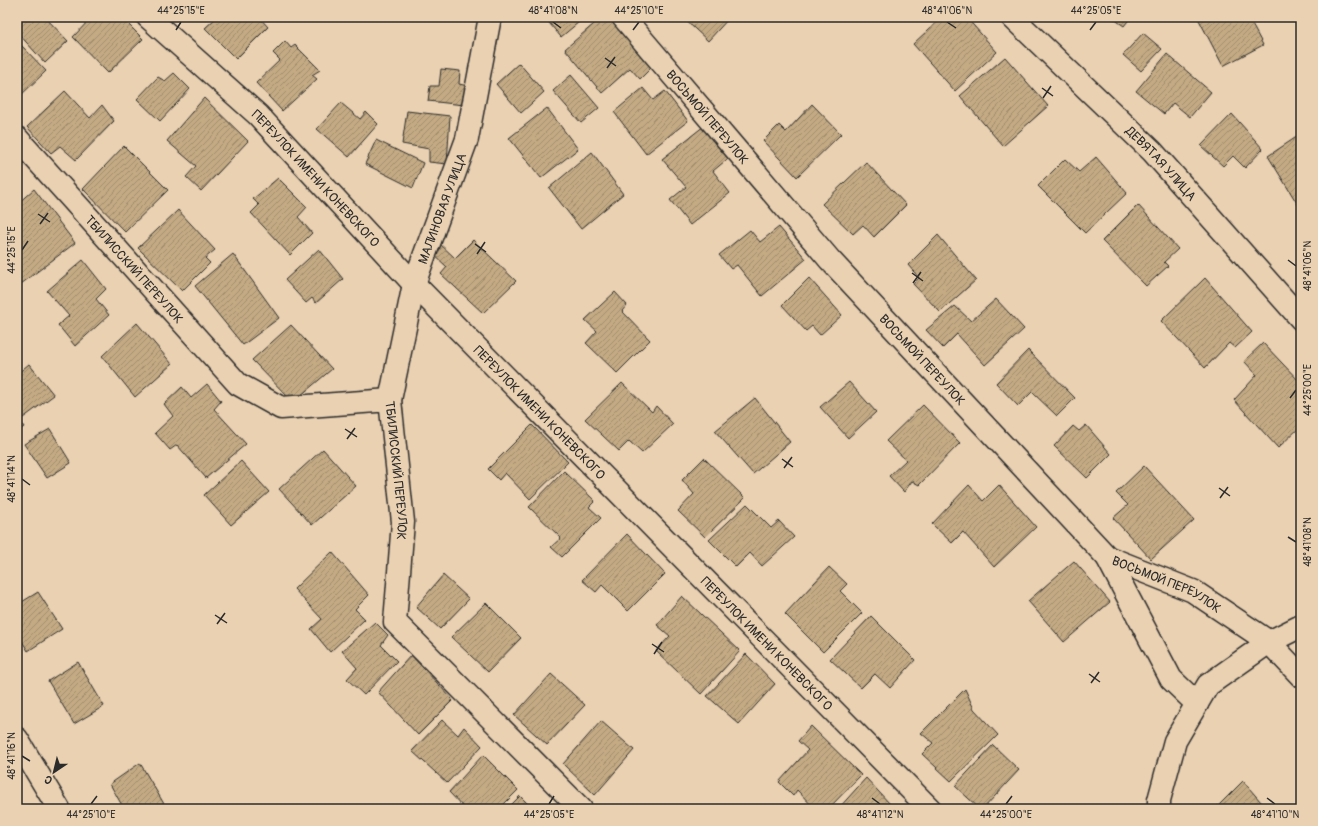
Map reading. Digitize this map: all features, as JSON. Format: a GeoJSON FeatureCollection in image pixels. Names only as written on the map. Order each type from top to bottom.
{"type":"FeatureCollection","features":[{"type":"Feature","properties":{"kind":"street","name":"ПЕРЕУЛОК ИМЕНИ КОНЕВСКОГО"},"geometry":{"type":"LineString","coordinates":[[148,17],[258,114],[414,284],[930,809]]}},
{"type":"Feature","properties":{"kind":"street","name":"МАЛИНОВАЯ УЛИЦА"},"geometry":{"type":"LineString","coordinates":[[390,400],[414,284],[467,139],[490,17]]}},
{"type":"Feature","properties":{"kind":"street","name":"ВОСЬМОЙ ПЕРЕУЛОК"},"geometry":{"type":"LineString","coordinates":[[623,17],[830,260],[1107,557],[1193,591],[1269,642],[1301,676]]}},
{"type":"Feature","properties":{"kind":"street","name":"ДЕВЯТАЯ УЛИЦА"},"geometry":{"type":"LineString","coordinates":[[1012,17],[1152,151],[1301,319]]}},
{"type":"Feature","properties":{"kind":"street","name":"ТБИЛИССКИЙ ПЕРЕУЛОК"},"geometry":{"type":"LineString","coordinates":[[17,138],[238,384],[281,408],[390,400],[403,522],[395,622],[581,809]]}},
{"type":"Feature","properties":{"kind":"street"},"geometry":{"type":"LineString","coordinates":[[1107,557],[1170,679],[1197,704]]}},
{"type":"Feature","properties":{"kind":"street"},"geometry":{"type":"LineString","coordinates":[[1160,809],[1159,800],[1175,741],[1208,685],[1269,642],[1301,626]]}},
{"type":"Feature","properties":{"kind":"street"},"geometry":{"type":"LineString","coordinates":[[17,739],[59,809]]}},
{"type":"Feature","properties":{"kind":"building"},"geometry":{"type":"Polygon","coordinates":[[[26,17],[45,17],[68,41],[45,63],[17,32],[17,26],[26,17]]]}},
{"type":"Feature","properties":{"kind":"building"},"geometry":{"type":"Polygon","coordinates":[[[92,17],[121,17],[143,39],[108,73],[73,37],[92,17]]]}},
{"type":"Feature","properties":{"kind":"building"},"geometry":{"type":"Polygon","coordinates":[[[217,17],[259,17],[268,27],[236,59],[205,28],[217,17]]]}},
{"type":"Feature","properties":{"kind":"building"},"geometry":{"type":"Polygon","coordinates":[[[544,17],[585,17],[561,37],[544,17]]]}},
{"type":"Feature","properties":{"kind":"building"},"geometry":{"type":"Polygon","coordinates":[[[602,17],[612,17],[653,66],[640,79],[630,68],[602,93],[565,49],[602,17]]]}},
{"type":"Feature","properties":{"kind":"building"},"geometry":{"type":"Polygon","coordinates":[[[682,17],[730,17],[708,41],[682,17]]]}},
{"type":"Feature","properties":{"kind":"building"},"geometry":{"type":"Polygon","coordinates":[[[942,17],[966,17],[997,52],[955,91],[913,44],[942,17]]]}},
{"type":"Feature","properties":{"kind":"building"},"geometry":{"type":"Polygon","coordinates":[[[1111,17],[1131,17],[1124,26],[1111,17]]]}},
{"type":"Feature","properties":{"kind":"building"},"geometry":{"type":"Polygon","coordinates":[[[1248,17],[1263,45],[1223,66],[1198,18],[1248,17]]]}},
{"type":"Feature","properties":{"kind":"building"},"geometry":{"type":"Polygon","coordinates":[[[1143,33],[1162,49],[1141,71],[1123,55],[1143,33]]]}},
{"type":"Feature","properties":{"kind":"building"},"geometry":{"type":"Polygon","coordinates":[[[285,41],[291,48],[295,45],[320,70],[312,75],[317,79],[282,111],[256,83],[280,60],[273,53],[285,41]]]}},
{"type":"Feature","properties":{"kind":"building"},"geometry":{"type":"Polygon","coordinates":[[[22,46],[46,71],[17,99],[17,51],[22,46]]]}},
{"type":"Feature","properties":{"kind":"building"},"geometry":{"type":"Polygon","coordinates":[[[1167,54],[1211,92],[1190,117],[1173,103],[1164,114],[1136,91],[1167,54]]]}},
{"type":"Feature","properties":{"kind":"building"},"geometry":{"type":"Polygon","coordinates":[[[1005,57],[1048,106],[1003,146],[960,96],[1005,57]]]}},
{"type":"Feature","properties":{"kind":"building"},"geometry":{"type":"Polygon","coordinates":[[[519,63],[544,92],[521,113],[496,84],[519,63]]]}},
{"type":"Feature","properties":{"kind":"building"},"geometry":{"type":"Polygon","coordinates":[[[441,69],[460,71],[459,84],[468,86],[464,105],[428,101],[430,86],[439,86],[441,69]]]}},
{"type":"Feature","properties":{"kind":"building"},"geometry":{"type":"Polygon","coordinates":[[[174,73],[190,89],[160,121],[137,99],[158,77],[165,81],[174,73]]]}},
{"type":"Feature","properties":{"kind":"building"},"geometry":{"type":"Polygon","coordinates":[[[571,75],[599,108],[581,123],[553,91],[571,75]]]}},
{"type":"Feature","properties":{"kind":"building"},"geometry":{"type":"Polygon","coordinates":[[[643,88],[653,100],[665,91],[688,121],[646,154],[614,112],[643,88]]]}},
{"type":"Feature","properties":{"kind":"building"},"geometry":{"type":"Polygon","coordinates":[[[65,91],[90,118],[102,105],[114,121],[76,160],[60,146],[51,153],[27,127],[65,91]]]}},
{"type":"Feature","properties":{"kind":"building"},"geometry":{"type":"Polygon","coordinates":[[[204,98],[248,141],[201,191],[186,177],[196,166],[167,141],[204,98]]]}},
{"type":"Feature","properties":{"kind":"building"},"geometry":{"type":"Polygon","coordinates":[[[341,103],[360,119],[366,112],[378,124],[349,157],[317,129],[341,103]]]}},
{"type":"Feature","properties":{"kind":"building"},"geometry":{"type":"Polygon","coordinates":[[[812,104],[841,134],[797,177],[763,141],[779,125],[786,132],[812,104]]]}},
{"type":"Feature","properties":{"kind":"building"},"geometry":{"type":"Polygon","coordinates":[[[547,108],[578,149],[541,178],[509,138],[547,108]]]}},
{"type":"Feature","properties":{"kind":"building"},"geometry":{"type":"Polygon","coordinates":[[[407,111],[450,116],[447,164],[429,162],[429,149],[402,144],[407,111]]]}},
{"type":"Feature","properties":{"kind":"building"},"geometry":{"type":"Polygon","coordinates":[[[1232,114],[1263,149],[1245,168],[1233,156],[1223,166],[1201,146],[1232,114]]]}},
{"type":"Feature","properties":{"kind":"building"},"geometry":{"type":"Polygon","coordinates":[[[704,126],[731,156],[713,171],[730,193],[690,225],[670,200],[686,187],[662,159],[704,126]]]}},
{"type":"Feature","properties":{"kind":"building"},"geometry":{"type":"Polygon","coordinates":[[[1301,134],[1301,208],[1300,208],[1268,156],[1301,134]]]}},
{"type":"Feature","properties":{"kind":"building"},"geometry":{"type":"Polygon","coordinates":[[[376,140],[423,163],[413,188],[365,164],[376,140]]]}},
{"type":"Feature","properties":{"kind":"building"},"geometry":{"type":"Polygon","coordinates":[[[124,146],[168,190],[125,232],[83,189],[124,146]]]}},
{"type":"Feature","properties":{"kind":"building"},"geometry":{"type":"Polygon","coordinates":[[[592,152],[623,194],[581,229],[549,188],[592,152]]]}},
{"type":"Feature","properties":{"kind":"building"},"geometry":{"type":"Polygon","coordinates":[[[1096,157],[1127,193],[1085,233],[1038,186],[1065,159],[1079,172],[1096,157]]]}},
{"type":"Feature","properties":{"kind":"building"},"geometry":{"type":"Polygon","coordinates":[[[866,162],[906,205],[874,237],[863,225],[853,234],[822,204],[866,162]]]}},
{"type":"Feature","properties":{"kind":"building"},"geometry":{"type":"Polygon","coordinates":[[[278,178],[307,207],[298,217],[312,233],[290,255],[251,213],[259,205],[253,199],[278,178]]]}},
{"type":"Feature","properties":{"kind":"building"},"geometry":{"type":"Polygon","coordinates":[[[34,189],[75,243],[21,284],[17,279],[17,204],[34,189]]]}},
{"type":"Feature","properties":{"kind":"building"},"geometry":{"type":"Polygon","coordinates":[[[1138,205],[1178,249],[1164,262],[1168,266],[1146,286],[1102,241],[1138,205]]]}},
{"type":"Feature","properties":{"kind":"building"},"geometry":{"type":"Polygon","coordinates":[[[178,210],[215,250],[205,258],[210,263],[182,291],[138,248],[178,210]]]}},
{"type":"Feature","properties":{"kind":"building"},"geometry":{"type":"Polygon","coordinates":[[[779,227],[806,259],[762,296],[737,265],[731,269],[719,255],[750,230],[760,242],[779,227]]]}},
{"type":"Feature","properties":{"kind":"building"},"geometry":{"type":"Polygon","coordinates":[[[938,235],[976,280],[940,312],[913,284],[919,278],[908,265],[938,235]]]}},
{"type":"Feature","properties":{"kind":"building"},"geometry":{"type":"Polygon","coordinates":[[[473,240],[516,281],[483,313],[441,274],[447,267],[431,252],[439,243],[455,258],[473,240]]]}},
{"type":"Feature","properties":{"kind":"building"},"geometry":{"type":"Polygon","coordinates":[[[319,249],[343,279],[316,303],[312,298],[306,303],[285,280],[319,249]]]}},
{"type":"Feature","properties":{"kind":"building"},"geometry":{"type":"Polygon","coordinates":[[[233,254],[279,318],[243,345],[195,286],[233,254]]]}},
{"type":"Feature","properties":{"kind":"building"},"geometry":{"type":"Polygon","coordinates":[[[83,260],[106,289],[96,299],[109,315],[75,346],[58,325],[69,316],[47,291],[83,260]]]}},
{"type":"Feature","properties":{"kind":"building"},"geometry":{"type":"Polygon","coordinates":[[[809,278],[842,315],[820,335],[812,326],[806,331],[782,305],[809,278]]]}},
{"type":"Feature","properties":{"kind":"building"},"geometry":{"type":"Polygon","coordinates":[[[1205,278],[1252,332],[1235,348],[1229,343],[1205,368],[1161,321],[1205,278]]]}},
{"type":"Feature","properties":{"kind":"building"},"geometry":{"type":"Polygon","coordinates":[[[615,292],[627,305],[622,311],[650,340],[617,373],[586,343],[597,331],[585,320],[615,292]]]}},
{"type":"Feature","properties":{"kind":"building"},"geometry":{"type":"Polygon","coordinates":[[[996,299],[1024,329],[985,365],[957,334],[943,348],[926,330],[955,306],[971,321],[996,299]]]}},
{"type":"Feature","properties":{"kind":"building"},"geometry":{"type":"Polygon","coordinates":[[[137,323],[172,364],[135,397],[102,356],[137,323]]]}},
{"type":"Feature","properties":{"kind":"building"},"geometry":{"type":"Polygon","coordinates":[[[291,325],[332,369],[293,402],[252,360],[291,325]]]}},
{"type":"Feature","properties":{"kind":"building"},"geometry":{"type":"Polygon","coordinates":[[[1263,343],[1301,383],[1301,426],[1278,448],[1234,400],[1257,375],[1244,361],[1263,343]]]}},
{"type":"Feature","properties":{"kind":"building"},"geometry":{"type":"Polygon","coordinates":[[[1028,350],[1075,398],[1057,416],[1032,392],[1018,406],[996,383],[1028,350]]]}},
{"type":"Feature","properties":{"kind":"building"},"geometry":{"type":"Polygon","coordinates":[[[29,364],[54,395],[23,418],[17,411],[17,374],[29,364]]]}},
{"type":"Feature","properties":{"kind":"building"},"geometry":{"type":"Polygon","coordinates":[[[849,382],[876,412],[848,438],[820,407],[849,382]]]}},
{"type":"Feature","properties":{"kind":"building"},"geometry":{"type":"Polygon","coordinates":[[[622,383],[652,412],[656,406],[673,424],[642,453],[629,441],[619,451],[585,419],[622,383]]]}},
{"type":"Feature","properties":{"kind":"building"},"geometry":{"type":"Polygon","coordinates":[[[207,384],[221,401],[214,409],[246,444],[206,478],[177,445],[170,450],[155,433],[173,416],[164,404],[182,387],[191,398],[207,384]]]}},
{"type":"Feature","properties":{"kind":"building"},"geometry":{"type":"Polygon","coordinates":[[[755,398],[790,442],[753,474],[715,431],[755,398]]]}},
{"type":"Feature","properties":{"kind":"building"},"geometry":{"type":"Polygon","coordinates":[[[923,405],[960,443],[919,485],[912,481],[904,492],[889,476],[906,460],[886,441],[923,405]]]}},
{"type":"Feature","properties":{"kind":"building"},"geometry":{"type":"Polygon","coordinates":[[[17,417],[24,427],[17,432],[17,417]]]}},
{"type":"Feature","properties":{"kind":"building"},"geometry":{"type":"Polygon","coordinates":[[[532,425],[568,462],[530,499],[505,473],[499,480],[488,469],[532,425]]]}},
{"type":"Feature","properties":{"kind":"building"},"geometry":{"type":"Polygon","coordinates":[[[1086,425],[1111,454],[1087,478],[1054,446],[1073,426],[1079,431],[1086,425]]]}},
{"type":"Feature","properties":{"kind":"building"},"geometry":{"type":"Polygon","coordinates":[[[50,429],[71,463],[47,478],[24,444],[50,429]]]}},
{"type":"Feature","properties":{"kind":"building"},"geometry":{"type":"Polygon","coordinates":[[[323,449],[356,486],[312,525],[279,489],[323,449]]]}},
{"type":"Feature","properties":{"kind":"building"},"geometry":{"type":"Polygon","coordinates":[[[704,458],[745,498],[705,537],[678,511],[694,494],[682,480],[704,458]]]}},
{"type":"Feature","properties":{"kind":"building"},"geometry":{"type":"Polygon","coordinates":[[[241,461],[269,492],[231,525],[204,495],[241,461]]]}},
{"type":"Feature","properties":{"kind":"building"},"geometry":{"type":"Polygon","coordinates":[[[1144,466],[1194,520],[1151,559],[1113,518],[1128,505],[1116,493],[1144,466]]]}},
{"type":"Feature","properties":{"kind":"building"},"geometry":{"type":"Polygon","coordinates":[[[564,471],[595,501],[589,507],[601,518],[562,557],[551,547],[561,538],[529,507],[564,471]]]}},
{"type":"Feature","properties":{"kind":"building"},"geometry":{"type":"Polygon","coordinates":[[[969,485],[983,501],[999,485],[1036,527],[994,567],[963,532],[952,543],[932,524],[969,485]]]}},
{"type":"Feature","properties":{"kind":"building"},"geometry":{"type":"Polygon","coordinates":[[[747,504],[771,528],[779,521],[794,537],[762,566],[750,553],[736,567],[709,540],[747,504]]]}},
{"type":"Feature","properties":{"kind":"building"},"geometry":{"type":"Polygon","coordinates":[[[627,534],[665,574],[628,611],[602,585],[596,592],[582,580],[627,534]]]}},
{"type":"Feature","properties":{"kind":"building"},"geometry":{"type":"Polygon","coordinates":[[[332,552],[369,595],[355,609],[365,619],[330,652],[311,629],[322,619],[294,589],[332,552]]]}},
{"type":"Feature","properties":{"kind":"building"},"geometry":{"type":"Polygon","coordinates":[[[1074,561],[1110,602],[1064,642],[1028,601],[1074,561]]]}},
{"type":"Feature","properties":{"kind":"building"},"geometry":{"type":"Polygon","coordinates":[[[829,567],[847,584],[840,591],[862,613],[823,652],[785,614],[829,567]]]}},
{"type":"Feature","properties":{"kind":"building"},"geometry":{"type":"Polygon","coordinates":[[[443,575],[469,599],[440,629],[416,607],[443,575]]]}},
{"type":"Feature","properties":{"kind":"building"},"geometry":{"type":"Polygon","coordinates":[[[38,592],[62,629],[28,651],[17,633],[17,605],[38,592]]]}},
{"type":"Feature","properties":{"kind":"building"},"geometry":{"type":"Polygon","coordinates":[[[682,596],[740,651],[701,694],[656,651],[670,636],[657,625],[682,596]]]}},
{"type":"Feature","properties":{"kind":"building"},"geometry":{"type":"Polygon","coordinates":[[[486,603],[521,638],[488,672],[451,637],[486,603]]]}},
{"type":"Feature","properties":{"kind":"building"},"geometry":{"type":"Polygon","coordinates":[[[871,616],[915,660],[890,688],[875,674],[861,688],[830,659],[871,616]]]}},
{"type":"Feature","properties":{"kind":"building"},"geometry":{"type":"Polygon","coordinates":[[[375,622],[388,635],[381,645],[397,661],[364,695],[347,679],[357,668],[342,651],[375,622]]]}},
{"type":"Feature","properties":{"kind":"building"},"geometry":{"type":"Polygon","coordinates":[[[746,654],[775,684],[739,724],[707,696],[746,654]]]}},
{"type":"Feature","properties":{"kind":"building"},"geometry":{"type":"Polygon","coordinates":[[[411,655],[453,700],[418,735],[378,692],[411,655]]]}},
{"type":"Feature","properties":{"kind":"building"},"geometry":{"type":"Polygon","coordinates":[[[78,662],[104,706],[74,724],[48,681],[78,662]]]}},
{"type":"Feature","properties":{"kind":"building"},"geometry":{"type":"Polygon","coordinates":[[[551,674],[585,705],[547,745],[514,715],[551,674]]]}},
{"type":"Feature","properties":{"kind":"building"},"geometry":{"type":"Polygon","coordinates":[[[965,689],[974,709],[998,735],[951,781],[922,754],[933,743],[921,733],[965,689]]]}},
{"type":"Feature","properties":{"kind":"building"},"geometry":{"type":"Polygon","coordinates":[[[442,720],[458,735],[464,727],[482,746],[447,783],[412,751],[442,720]]]}},
{"type":"Feature","properties":{"kind":"building"},"geometry":{"type":"Polygon","coordinates":[[[601,721],[634,750],[595,795],[563,764],[601,721]]]}},
{"type":"Feature","properties":{"kind":"building"},"geometry":{"type":"Polygon","coordinates":[[[811,726],[861,775],[828,809],[815,809],[797,790],[793,796],[779,782],[808,750],[798,741],[811,726]]]}},
{"type":"Feature","properties":{"kind":"building"},"geometry":{"type":"Polygon","coordinates":[[[993,745],[1019,770],[983,809],[980,809],[955,786],[993,745]]]}},
{"type":"Feature","properties":{"kind":"building"},"geometry":{"type":"Polygon","coordinates":[[[483,755],[518,790],[499,809],[465,809],[449,792],[483,755]]]}},
{"type":"Feature","properties":{"kind":"building"},"geometry":{"type":"Polygon","coordinates":[[[140,763],[167,809],[124,809],[110,784],[140,763]]]}},
{"type":"Feature","properties":{"kind":"building"},"geometry":{"type":"Polygon","coordinates":[[[866,778],[890,804],[885,809],[838,809],[866,778]]]}},
{"type":"Feature","properties":{"kind":"building"},"geometry":{"type":"Polygon","coordinates":[[[1243,781],[1267,809],[1215,809],[1243,781]]]}},
{"type":"Feature","properties":{"kind":"building"},"geometry":{"type":"Polygon","coordinates":[[[520,796],[533,809],[507,809],[520,796]]]}}]}
